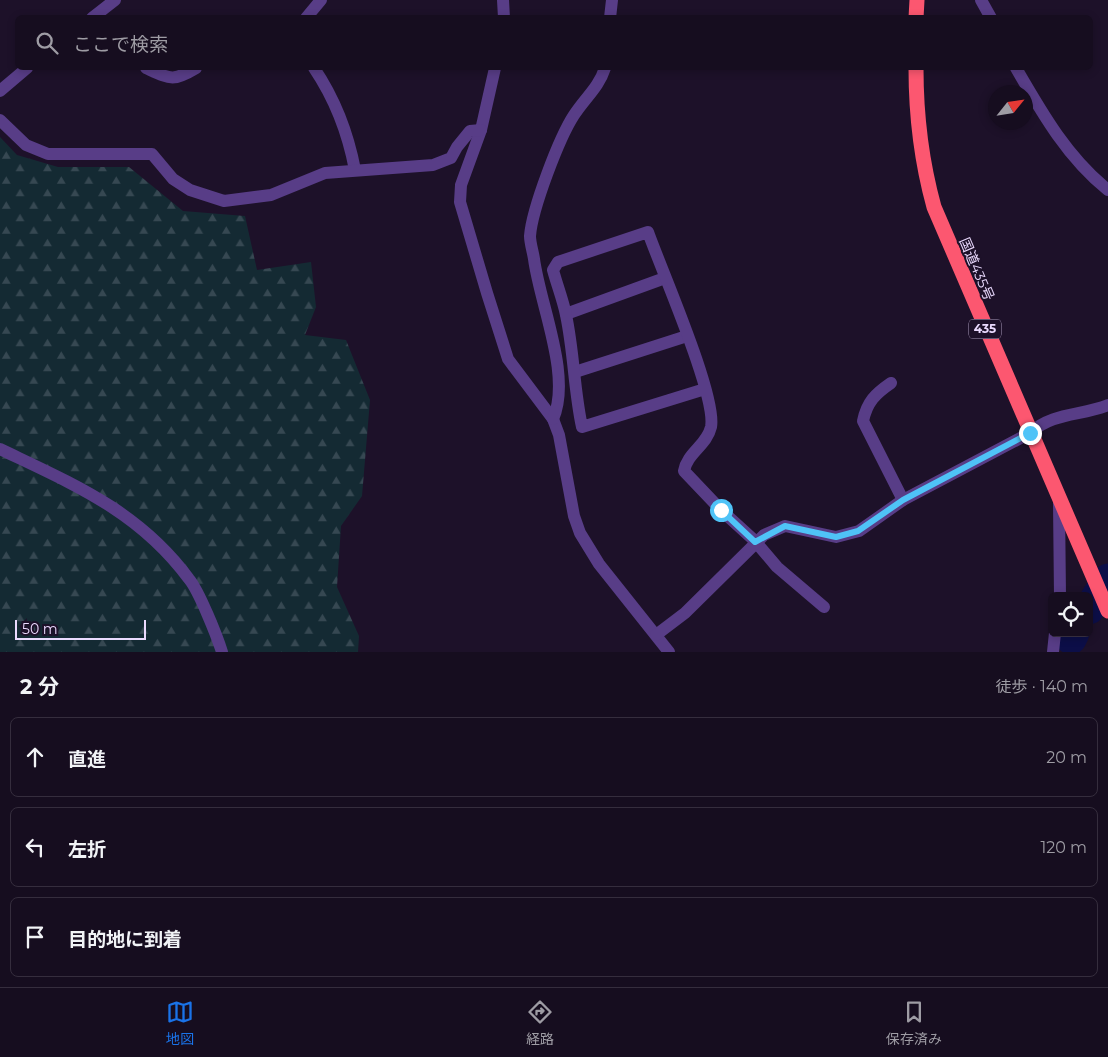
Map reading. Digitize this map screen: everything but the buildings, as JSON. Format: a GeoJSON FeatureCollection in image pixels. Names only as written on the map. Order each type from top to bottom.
{"type":"FeatureCollection","features":[{"type":"Feature","properties":{"kind":"highway"},"geometry":{"type":"LineString","coordinates":[[916,15],[917,0]]}},
{"type":"Feature","properties":{"kind":"highway","name":"国道435号"},"geometry":{"type":"LineString","coordinates":[[916,70],[918,135],[934,207],[1030,433],[1107,607]]}},
{"type":"Feature","properties":{"kind":"street"},"geometry":{"type":"LineString","coordinates":[[96,15],[115,0]]}},
{"type":"Feature","properties":{"kind":"street"},"geometry":{"type":"LineString","coordinates":[[308,15],[321,0]]}},
{"type":"Feature","properties":{"kind":"street"},"geometry":{"type":"LineString","coordinates":[[503,0],[504,15]]}},
{"type":"Feature","properties":{"kind":"street"},"geometry":{"type":"LineString","coordinates":[[610,15],[612,0]]}},
{"type":"Feature","properties":{"kind":"street"},"geometry":{"type":"LineString","coordinates":[[981,0],[989,15]]}},
{"type":"Feature","properties":{"kind":"street"},"geometry":{"type":"LineString","coordinates":[[0,91],[25,70]]}},
{"type":"Feature","properties":{"kind":"street"},"geometry":{"type":"LineString","coordinates":[[150,70],[168,78],[179,78],[193,70]]}},
{"type":"Feature","properties":{"kind":"street"},"geometry":{"type":"LineString","coordinates":[[315,70],[331,97],[349,138],[355,170]]}},
{"type":"Feature","properties":{"kind":"street"},"geometry":{"type":"LineString","coordinates":[[495,70],[482,130],[461,185],[460,202],[508,359],[552,419],[559,435],[574,516],[580,533],[599,564],[669,652]]}},
{"type":"Feature","properties":{"kind":"street"},"geometry":{"type":"LineString","coordinates":[[552,419],[558,406],[558,360],[537,281],[530,236],[541,192],[562,138],[574,116],[601,81],[604,70]]}},
{"type":"Feature","properties":{"kind":"street"},"geometry":{"type":"LineString","coordinates":[[1017,70],[1051,127],[1089,175],[1108,190]]}},
{"type":"Feature","properties":{"kind":"street"},"geometry":{"type":"LineString","coordinates":[[0,120],[26,145],[48,154],[152,154],[173,179],[190,190],[224,201],[271,195],[325,173],[434,165],[451,158],[457,147],[470,132],[482,130]]}},
{"type":"Feature","properties":{"kind":"street"},"geometry":{"type":"LineString","coordinates":[[705,389],[582,427],[576,398],[575,372],[566,314],[553,270],[558,262],[648,232],[687,336],[705,389],[712,414],[710,429],[701,446],[686,461],[684,471],[755,542],[777,567],[824,607]]}},
{"type":"Feature","properties":{"kind":"street"},"geometry":{"type":"LineString","coordinates":[[566,314],[664,278]]}},
{"type":"Feature","properties":{"kind":"street"},"geometry":{"type":"LineString","coordinates":[[575,372],[687,336]]}},
{"type":"Feature","properties":{"kind":"street"},"geometry":{"type":"LineString","coordinates":[[890,382],[872,396],[866,408],[863,421],[903,500]]}},
{"type":"Feature","properties":{"kind":"street"},"geometry":{"type":"LineString","coordinates":[[656,635],[685,613],[755,542],[785,526],[836,537],[858,531],[903,500],[1030,433],[1040,424],[1059,415],[1108,405]]}},
{"type":"Feature","properties":{"kind":"street"},"geometry":{"type":"LineString","coordinates":[[0,449],[99,497],[153,537],[191,580],[222,652]]}},
{"type":"Feature","properties":{"kind":"street"},"geometry":{"type":"LineString","coordinates":[[1059,500],[1060,592]]}},
{"type":"Feature","properties":{"kind":"street"},"geometry":{"type":"LineString","coordinates":[[1053,652],[1055,637]]}},
{"type":"Feature","properties":{"kind":"green space"},"geometry":{"type":"Polygon","coordinates":[[[0,137],[17,155],[58,167],[129,167],[183,211],[245,216],[257,270],[311,262],[316,307],[305,335],[346,340],[370,400],[362,496],[341,526],[337,587],[359,636],[358,652],[0,652],[0,137]]]}},
{"type":"Feature","properties":{"kind":"waterway"},"geometry":{"type":"LineString","coordinates":[[1093,603],[1108,579]]}},
{"type":"Feature","properties":{"kind":"route"},"geometry":{"type":"LineString","coordinates":[[721,510],[755,542],[764,535],[785,526],[800,527],[836,537],[858,531],[903,500],[1030,433]]}}]}
